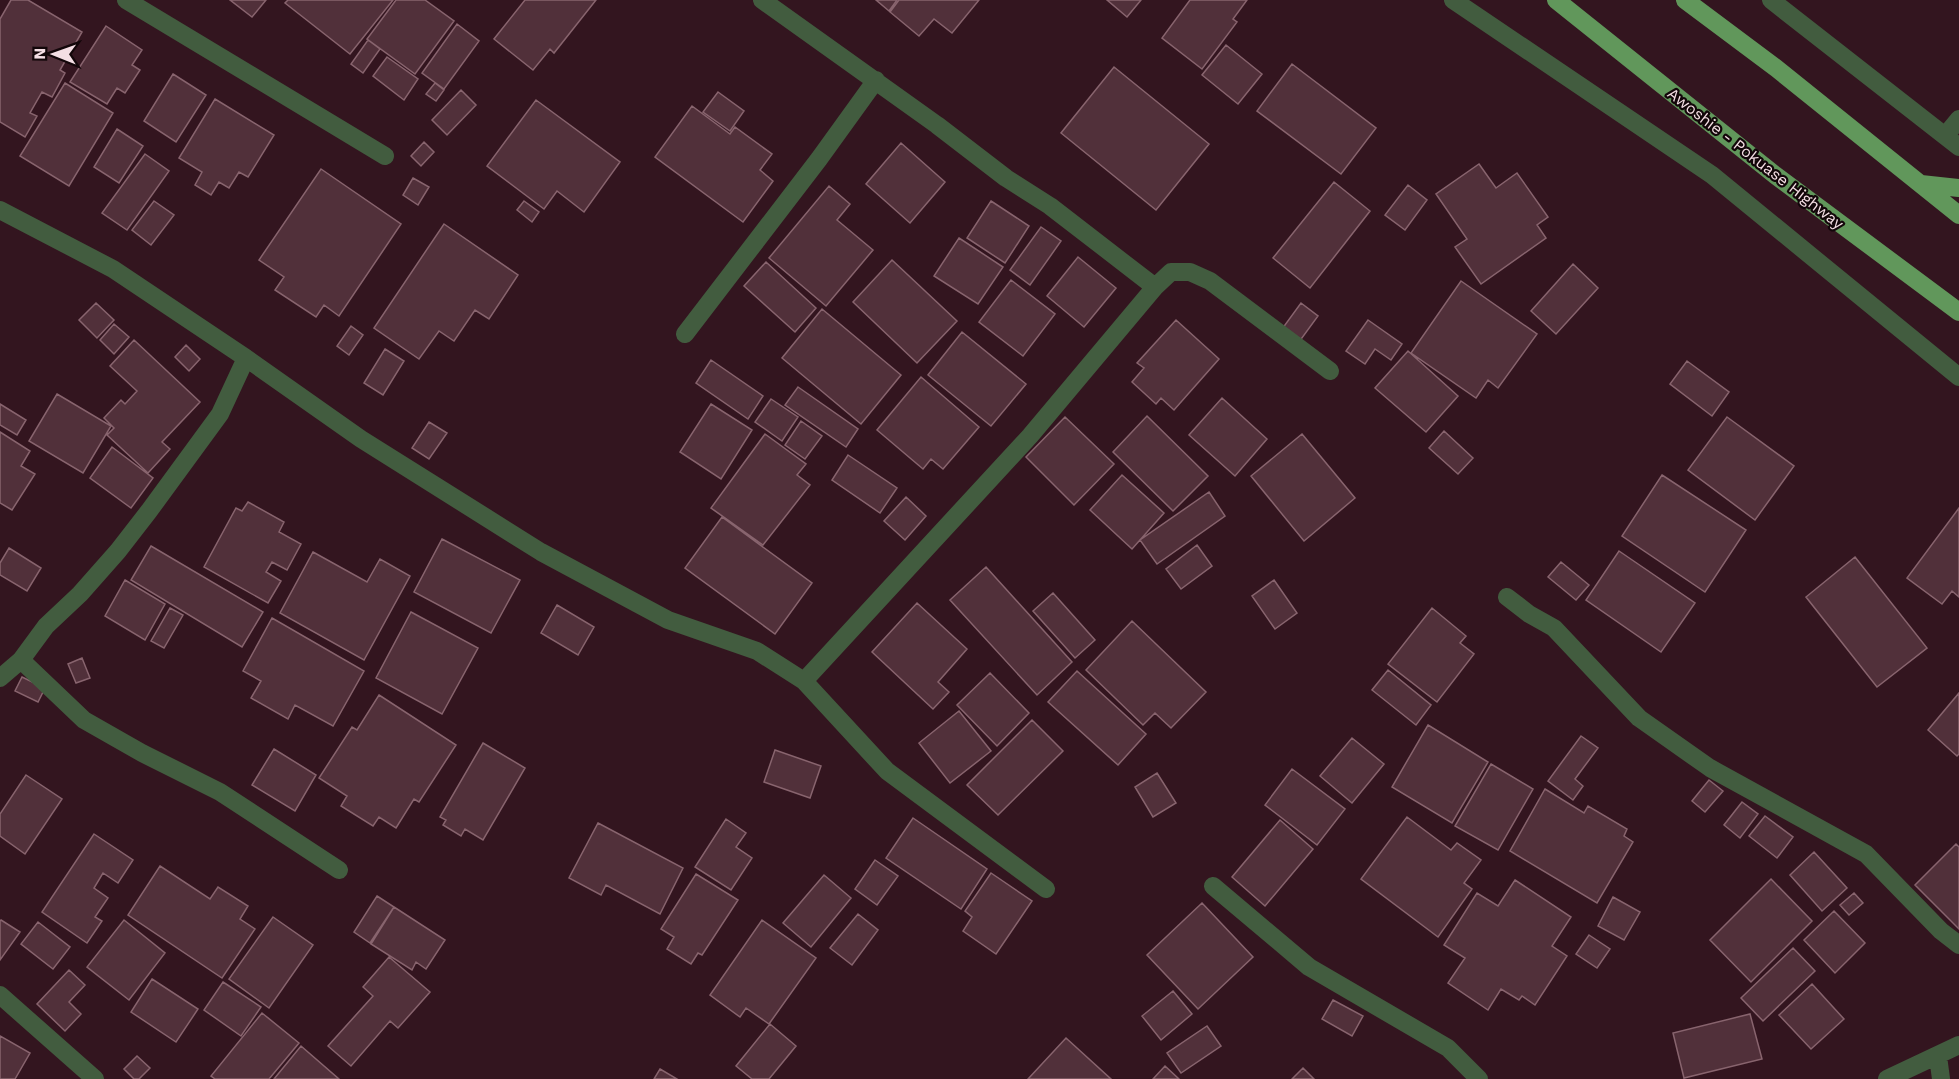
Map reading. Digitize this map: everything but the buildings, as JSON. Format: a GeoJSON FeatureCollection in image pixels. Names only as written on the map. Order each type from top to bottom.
{"type":"FeatureCollection","features":[{"type":"Feature","properties":{"kind":"main road","name":"Awoshie - Pokuase Highway"},"geometry":{"type":"LineString","coordinates":[[1556,0],[1775,175],[1959,312]]}},
{"type":"Feature","properties":{"kind":"main road"},"geometry":{"type":"LineString","coordinates":[[1684,0],[1776,68],[1959,215]]}},
{"type":"Feature","properties":{"kind":"main road"},"geometry":{"type":"LineString","coordinates":[[1921,184],[1959,188]]}},
{"type":"Feature","properties":{"kind":"street"},"geometry":{"type":"LineString","coordinates":[[126,0],[385,156]]}},
{"type":"Feature","properties":{"kind":"street"},"geometry":{"type":"LineString","coordinates":[[762,0],[876,80],[1006,178],[1050,206],[1155,287]]}},
{"type":"Feature","properties":{"kind":"street"},"geometry":{"type":"LineString","coordinates":[[1453,0],[1713,175],[1959,377]]}},
{"type":"Feature","properties":{"kind":"street"},"geometry":{"type":"LineString","coordinates":[[1772,0],[1952,142],[1959,119]]}},
{"type":"Feature","properties":{"kind":"street"},"geometry":{"type":"LineString","coordinates":[[685,334],[819,159],[876,80]]}},
{"type":"Feature","properties":{"kind":"street"},"geometry":{"type":"LineString","coordinates":[[0,210],[113,269],[361,439],[541,552],[668,620],[757,651],[804,681],[887,771],[1046,889]]}},
{"type":"Feature","properties":{"kind":"street"},"geometry":{"type":"LineString","coordinates":[[804,681],[1030,436],[1155,287],[1171,272],[1190,272],[1210,281],[1330,371]]}},
{"type":"Feature","properties":{"kind":"street"},"geometry":{"type":"LineString","coordinates":[[0,678],[21,660],[46,627],[80,594],[118,551],[220,414],[246,358]]}},
{"type":"Feature","properties":{"kind":"street"},"geometry":{"type":"LineString","coordinates":[[1507,597],[1529,614],[1554,628],[1639,718],[1710,768],[1866,854],[1941,931],[1959,945]]}},
{"type":"Feature","properties":{"kind":"street"},"geometry":{"type":"LineString","coordinates":[[21,660],[84,720],[142,753],[220,792],[339,870]]}},
{"type":"Feature","properties":{"kind":"street"},"geometry":{"type":"LineString","coordinates":[[1213,886],[1309,968],[1448,1048],[1479,1079]]}},
{"type":"Feature","properties":{"kind":"street"},"geometry":{"type":"LineString","coordinates":[[0,995],[95,1079]]}},
{"type":"Feature","properties":{"kind":"street"},"geometry":{"type":"LineString","coordinates":[[1887,1079],[1959,1045]]}},
{"type":"Feature","properties":{"kind":"street"},"geometry":{"type":"LineString","coordinates":[[1938,1056],[1941,1079]]}}]}
